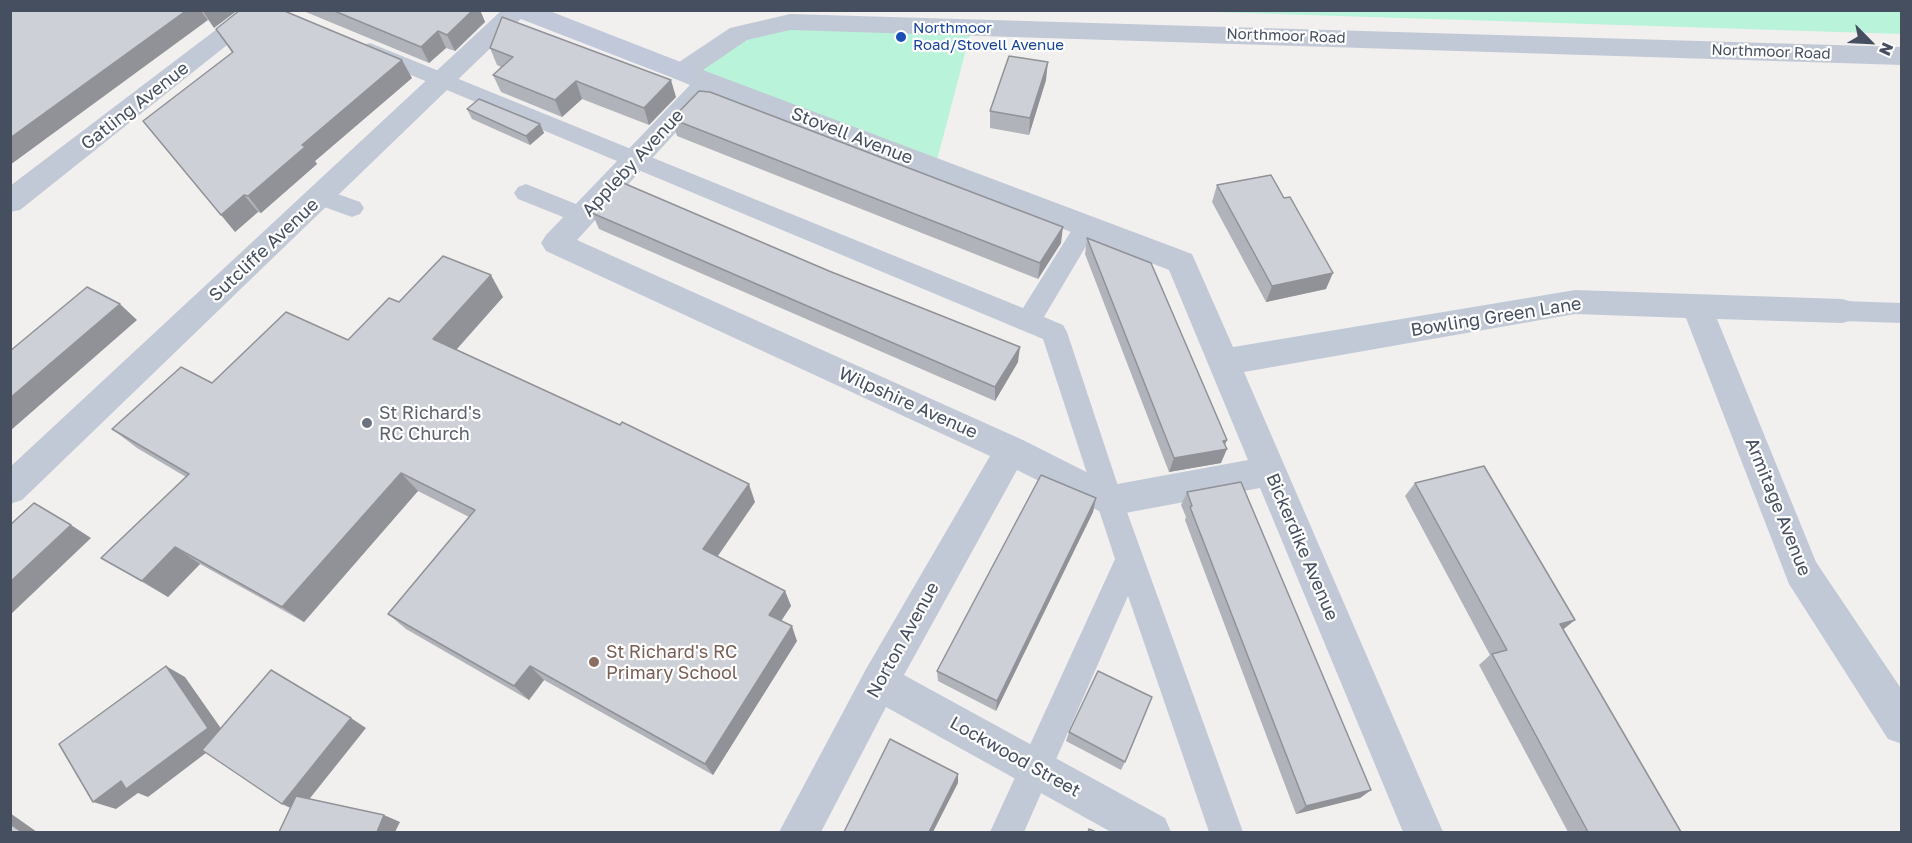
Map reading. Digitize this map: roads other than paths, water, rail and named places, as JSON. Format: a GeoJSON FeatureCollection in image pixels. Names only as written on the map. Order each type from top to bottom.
{"type":"FeatureCollection","features":[{"type":"Feature","properties":{"kind":"street","name":"Stovell Avenue"},"geometry":{"type":"LineString","coordinates":[[520,10],[1181,262]]}},
{"type":"Feature","properties":{"kind":"street","name":"Sutcliffe Avenue"},"geometry":{"type":"LineString","coordinates":[[10,489],[520,10]]}},
{"type":"Feature","properties":{"kind":"street","name":"Gatling Avenue"},"geometry":{"type":"LineString","coordinates":[[10,202],[272,12]]}},
{"type":"Feature","properties":{"kind":"street","name":"Northmoor Road"},"geometry":{"type":"LineString","coordinates":[[682,72],[739,34],[790,22],[1902,56]]}},
{"type":"Feature","properties":{"kind":"street","name":"Appleby Avenue"},"geometry":{"type":"LineString","coordinates":[[556,243],[709,82]]}},
{"type":"Feature","properties":{"kind":"street","name":"Wilpshire Avenue"},"geometry":{"type":"LineString","coordinates":[[556,243],[1011,450],[1109,501]]}},
{"type":"Feature","properties":{"kind":"street","name":"Bickerdike Avenue"},"geometry":{"type":"LineString","coordinates":[[1181,262],[1423,832]]}},
{"type":"Feature","properties":{"kind":"street","name":"Bowling Green Lane"},"geometry":{"type":"LineString","coordinates":[[1224,362],[1575,302],[1842,311]]}},
{"type":"Feature","properties":{"kind":"street","name":"Armitage Avenue"},"geometry":{"type":"LineString","coordinates":[[1696,306],[1802,572],[1902,725]]}},
{"type":"Feature","properties":{"kind":"street","name":"Norton Avenue"},"geometry":{"type":"LineString","coordinates":[[799,832],[879,682],[1011,450]]}},
{"type":"Feature","properties":{"kind":"street"},"geometry":{"type":"LineString","coordinates":[[1109,501],[1270,471]]}},
{"type":"Feature","properties":{"kind":"street","name":"Lockwood Street"},"geometry":{"type":"LineString","coordinates":[[879,682],[1152,832]]}},
{"type":"Feature","properties":{"kind":"lane"},"geometry":{"type":"LineString","coordinates":[[346,40],[1054,332],[1109,501],[1226,832]]}},
{"type":"Feature","properties":{"kind":"lane"},"geometry":{"type":"LineString","coordinates":[[525,193],[583,216]]}},
{"type":"Feature","properties":{"kind":"lane"},"geometry":{"type":"LineString","coordinates":[[321,197],[352,208]]}},
{"type":"Feature","properties":{"kind":"lane"},"geometry":{"type":"LineString","coordinates":[[1029,321],[1086,226]]}},
{"type":"Feature","properties":{"kind":"lane"},"geometry":{"type":"LineString","coordinates":[[1842,311],[1902,313]]}},
{"type":"Feature","properties":{"kind":"lane"},"geometry":{"type":"LineString","coordinates":[[1007,832],[1130,558]]}},
{"type":"Feature","properties":{"kind":"place","name":"Northmoor Road/Stovell Avenue"},"geometry":{"type":"Point","coordinates":[901,37]}},
{"type":"Feature","properties":{"kind":"place","name":"St Richard's RC Church"},"geometry":{"type":"Point","coordinates":[367,423]}},
{"type":"Feature","properties":{"kind":"place","name":"St Richard's RC Primary School"},"geometry":{"type":"Point","coordinates":[594,662]}}]}
